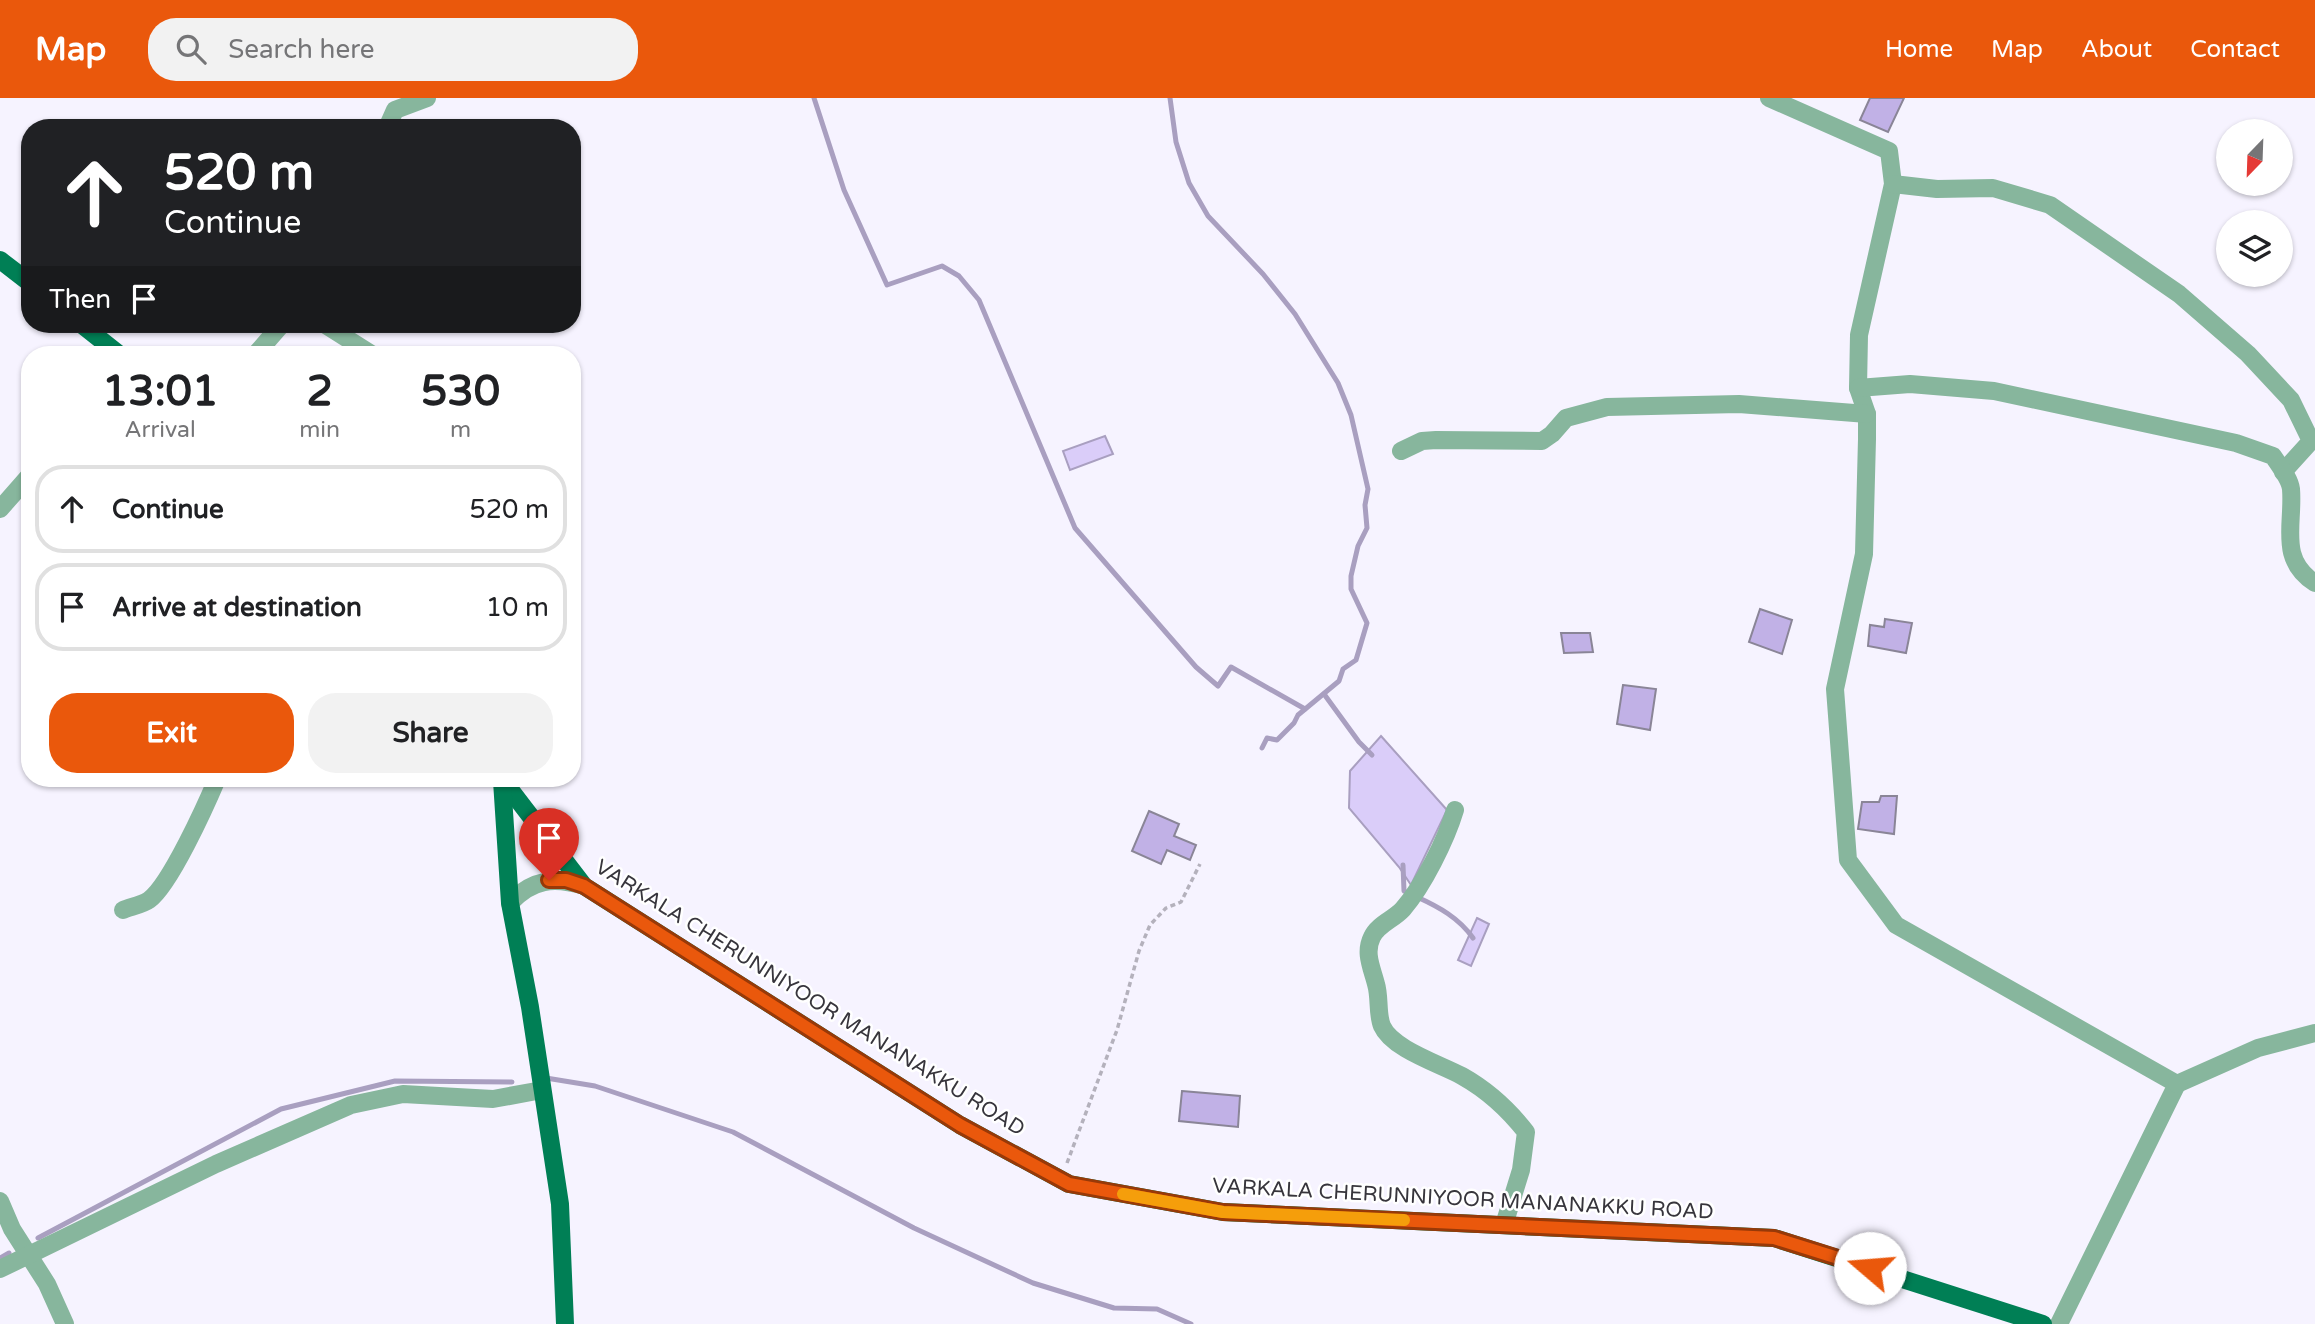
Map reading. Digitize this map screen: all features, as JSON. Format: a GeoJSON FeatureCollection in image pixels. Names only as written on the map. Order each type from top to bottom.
{"type":"FeatureCollection","features":[{"type":"Feature","properties":{"kind":"main road"},"geometry":{"type":"LineString","coordinates":[[0,260],[21,276]]}},
{"type":"Feature","properties":{"kind":"main road"},"geometry":{"type":"LineString","coordinates":[[92,333],[109,346]]}},
{"type":"Feature","properties":{"kind":"main road"},"geometry":{"type":"LineString","coordinates":[[502,787],[510,903],[560,1204],[565,1324]]}},
{"type":"Feature","properties":{"kind":"main road","name":"VARKALA CHERUNNIYOOR MANANAKKU ROAD"},"geometry":{"type":"LineString","coordinates":[[507,787],[584,886],[960,1125],[1069,1184],[1223,1212],[1774,1238],[2043,1324]]}},
{"type":"Feature","properties":{"kind":"street"},"geometry":{"type":"LineString","coordinates":[[391,119],[395,110],[427,98]]}},
{"type":"Feature","properties":{"kind":"street"},"geometry":{"type":"LineString","coordinates":[[1769,98],[1889,151],[1893,184],[1859,335],[1858,388],[1867,414],[1864,554],[1835,689],[1849,860],[1896,925],[2177,1084]]}},
{"type":"Feature","properties":{"kind":"street"},"geometry":{"type":"LineString","coordinates":[[1893,184],[1937,189],[1993,188],[2050,205],[2179,294],[2248,354],[2291,400],[2311,441],[2283,472]]}},
{"type":"Feature","properties":{"kind":"street"},"geometry":{"type":"LineString","coordinates":[[338,333],[359,346]]}},
{"type":"Feature","properties":{"kind":"street"},"geometry":{"type":"LineString","coordinates":[[1858,388],[1910,384],[1994,391],[2236,443],[2273,456],[2291,486],[2288,535],[2300,573],[2315,583]]}},
{"type":"Feature","properties":{"kind":"street"},"geometry":{"type":"LineString","coordinates":[[1401,451],[1423,441],[1436,440],[1542,441],[1566,418],[1607,407],[1739,404],[1867,414]]}},
{"type":"Feature","properties":{"kind":"street"},"geometry":{"type":"LineString","coordinates":[[0,509],[21,485]]}},
{"type":"Feature","properties":{"kind":"street"},"geometry":{"type":"LineString","coordinates":[[122,909],[149,900],[162,883],[188,842],[212,787]]}},
{"type":"Feature","properties":{"kind":"street"},"geometry":{"type":"LineString","coordinates":[[1455,810],[1442,846],[1406,905],[1395,917],[1380,926],[1371,938],[1368,955],[1378,992],[1381,1025],[1393,1041],[1464,1077],[1508,1108],[1526,1132],[1521,1170],[1504,1225]]}},
{"type":"Feature","properties":{"kind":"street"},"geometry":{"type":"LineString","coordinates":[[510,903],[530,884],[566,880],[584,886]]}},
{"type":"Feature","properties":{"kind":"street"},"geometry":{"type":"LineString","coordinates":[[2059,1324],[2177,1084],[2258,1048],[2315,1033]]}},
{"type":"Feature","properties":{"kind":"street"},"geometry":{"type":"LineString","coordinates":[[0,1269],[216,1164],[351,1105],[403,1094],[494,1099],[542,1090]]}},
{"type":"Feature","properties":{"kind":"street"},"geometry":{"type":"LineString","coordinates":[[0,1201],[12,1229],[31,1255],[65,1324]]}},
{"type":"Feature","properties":{"kind":"path"},"geometry":{"type":"LineString","coordinates":[[1060,1179],[1116,1030],[1139,951],[1150,925],[1167,908],[1181,902],[1200,863]]}},
{"type":"Feature","properties":{"kind":"shaded area"},"geometry":{"type":"Polygon","coordinates":[[[1105,436],[1113,454],[1070,470],[1063,451],[1105,436]]]}},
{"type":"Feature","properties":{"kind":"shaded area"},"geometry":{"type":"Polygon","coordinates":[[[1381,736],[1447,810],[1411,885],[1349,808],[1350,771],[1381,736]]]}},
{"type":"Feature","properties":{"kind":"shaded area"},"geometry":{"type":"Polygon","coordinates":[[[1477,918],[1489,924],[1471,966],[1458,960],[1477,918]]]}},
{"type":"Feature","properties":{"kind":"building"},"geometry":{"type":"Polygon","coordinates":[[[1870,98],[1904,98],[1888,132],[1860,120],[1870,98]]]}},
{"type":"Feature","properties":{"kind":"building"},"geometry":{"type":"Polygon","coordinates":[[[1760,609],[1792,620],[1782,654],[1749,642],[1760,609]]]}},
{"type":"Feature","properties":{"kind":"building"},"geometry":{"type":"Polygon","coordinates":[[[1885,619],[1912,623],[1906,653],[1868,646],[1870,625],[1884,627],[1885,619]]]}},
{"type":"Feature","properties":{"kind":"building"},"geometry":{"type":"Polygon","coordinates":[[[1561,633],[1590,633],[1593,652],[1564,653],[1561,633]]]}},
{"type":"Feature","properties":{"kind":"building"},"geometry":{"type":"Polygon","coordinates":[[[1623,685],[1656,689],[1650,730],[1617,724],[1623,685]]]}},
{"type":"Feature","properties":{"kind":"building"},"geometry":{"type":"Polygon","coordinates":[[[1881,796],[1897,796],[1894,834],[1858,829],[1862,802],[1879,802],[1881,796]]]}},
{"type":"Feature","properties":{"kind":"building"},"geometry":{"type":"Polygon","coordinates":[[[1149,811],[1179,824],[1174,836],[1196,845],[1190,860],[1167,850],[1161,864],[1132,851],[1149,811]]]}},
{"type":"Feature","properties":{"kind":"building"},"geometry":{"type":"Polygon","coordinates":[[[1182,1091],[1240,1096],[1238,1127],[1179,1121],[1182,1091]]]}},
{"type":"Feature","properties":{"kind":"waterway"},"geometry":{"type":"LineString","coordinates":[[814,98],[844,190],[887,285],[942,266],[959,276],[979,300],[1075,528],[1196,667],[1218,686],[1231,667],[1305,709]]}},
{"type":"Feature","properties":{"kind":"waterway"},"geometry":{"type":"LineString","coordinates":[[1170,98],[1176,142],[1189,183],[1208,216],[1263,274],[1295,314],[1338,383],[1351,415],[1368,489],[1365,505],[1367,528],[1358,546],[1351,576],[1351,589],[1367,623],[1356,660],[1343,669],[1339,681],[1298,715],[1277,740],[1267,738],[1262,748]]}},
{"type":"Feature","properties":{"kind":"waterway"},"geometry":{"type":"LineString","coordinates":[[1324,694],[1359,742],[1372,755]]}},
{"type":"Feature","properties":{"kind":"waterway"},"geometry":{"type":"LineString","coordinates":[[1403,865],[1404,891],[1410,894]]}},
{"type":"Feature","properties":{"kind":"waterway"},"geometry":{"type":"LineString","coordinates":[[1417,897],[1448,914],[1473,938]]}},
{"type":"Feature","properties":{"kind":"waterway"},"geometry":{"type":"LineString","coordinates":[[546,1078],[595,1086],[733,1132],[914,1228],[1033,1283],[1114,1308],[1157,1309],[1191,1324]]}},
{"type":"Feature","properties":{"kind":"waterway"},"geometry":{"type":"LineString","coordinates":[[38,1238],[281,1109],[395,1081],[512,1082]]}},
{"type":"Feature","properties":{"kind":"waterway"},"geometry":{"type":"LineString","coordinates":[[0,1258],[9,1253]]}},
{"type":"Feature","properties":{"kind":"slow traffic"},"geometry":{"type":"LineString","coordinates":[[1123,1194],[1223,1212],[1404,1220]]}},
{"type":"Feature","properties":{"kind":"route"},"geometry":{"type":"LineString","coordinates":[[549,880],[566,880],[584,886],[960,1125],[1069,1184],[1223,1212],[1774,1238],[1870,1268]]}}]}
